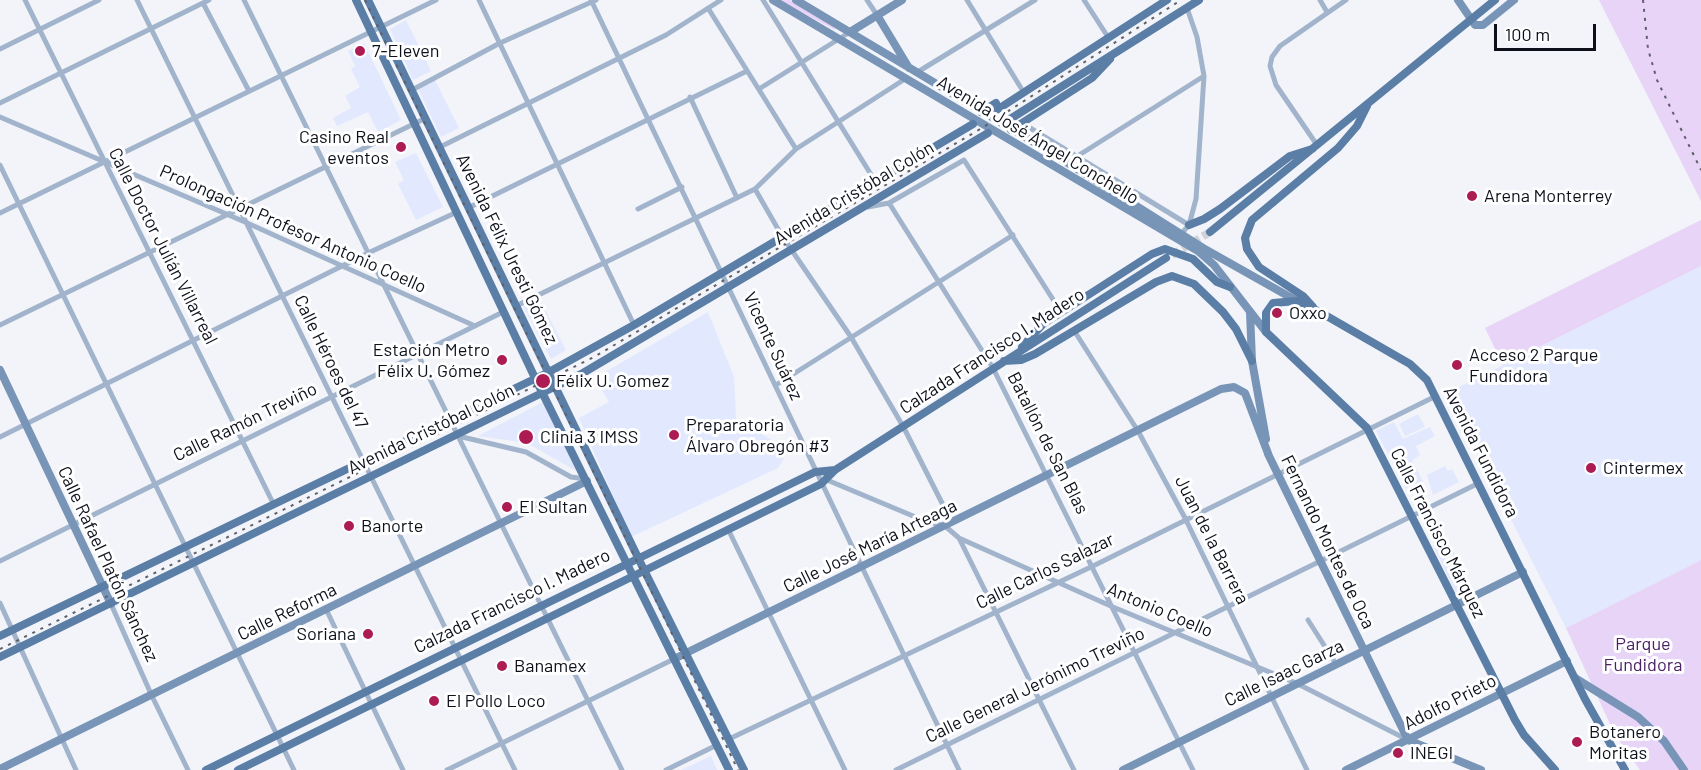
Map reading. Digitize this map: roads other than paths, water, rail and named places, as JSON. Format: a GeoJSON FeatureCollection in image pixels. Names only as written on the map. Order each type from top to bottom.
{"type":"FeatureCollection","features":[{"type":"Feature","properties":{"kind":"main road","name":"Avenida Félix Uresti Gómez"},"geometry":{"type":"LineString","coordinates":[[356,0],[542,394],[729,770]]}},
{"type":"Feature","properties":{"kind":"main road","name":"Avenida Félix Uresti Gómez"},"geometry":{"type":"LineString","coordinates":[[368,0],[638,558],[744,770]]}},
{"type":"Feature","properties":{"kind":"main road"},"geometry":{"type":"LineString","coordinates":[[992,113],[1167,0]]}},
{"type":"Feature","properties":{"kind":"main road"},"geometry":{"type":"LineString","coordinates":[[1009,126],[1188,4],[1199,0]]}},
{"type":"Feature","properties":{"kind":"main road"},"geometry":{"type":"LineString","coordinates":[[1210,232],[1495,0]]}},
{"type":"Feature","properties":{"kind":"main road"},"geometry":{"type":"LineString","coordinates":[[981,112],[1108,37]]}},
{"type":"Feature","properties":{"kind":"main road"},"geometry":{"type":"LineString","coordinates":[[1009,126],[1022,123],[1092,78],[1116,52]]}},
{"type":"Feature","properties":{"kind":"main road"},"geometry":{"type":"LineString","coordinates":[[1318,311],[1303,296],[1259,267],[1247,249],[1245,238],[1252,220],[1259,212],[1324,162],[1349,137],[1369,102]]}},
{"type":"Feature","properties":{"kind":"main road","name":"Avenida Cristóbal Colón"},"geometry":{"type":"LineString","coordinates":[[0,636],[549,372],[634,325],[973,121]]}},
{"type":"Feature","properties":{"kind":"main road","name":"Avenida Cristóbal Colón"},"geometry":{"type":"LineString","coordinates":[[0,657],[556,387],[988,133]]}},
{"type":"Feature","properties":{"kind":"main road"},"geometry":{"type":"LineString","coordinates":[[1189,225],[1212,214],[1290,156],[1315,147]]}},
{"type":"Feature","properties":{"kind":"main road"},"geometry":{"type":"LineString","coordinates":[[1018,352],[1038,328],[1152,254],[1165,249],[1193,259],[1217,282],[1230,287]]}},
{"type":"Feature","properties":{"kind":"main road","name":"Calzada Francisco I. Madero"},"geometry":{"type":"LineString","coordinates":[[238,770],[824,482],[835,470],[904,428],[993,368],[1166,258]]}},
{"type":"Feature","properties":{"kind":"main road"},"geometry":{"type":"LineString","coordinates":[[1004,361],[1021,360],[1075,332],[1156,282],[1164,278],[1179,277],[1202,290],[1232,322],[1252,361]]}},
{"type":"Feature","properties":{"kind":"main road"},"geometry":{"type":"LineString","coordinates":[[1266,332],[1266,313],[1269,306],[1279,300],[1297,301]]}},
{"type":"Feature","properties":{"kind":"main road","name":"Avenida Fundidora"},"geometry":{"type":"LineString","coordinates":[[1297,301],[1410,364],[1427,380],[1623,770]]}},
{"type":"Feature","properties":{"kind":"main road","name":"Calle Francisco Márquez"},"geometry":{"type":"LineString","coordinates":[[1266,332],[1367,428],[1524,735],[1555,770]]}},
{"type":"Feature","properties":{"kind":"main road","name":"Calzada Francisco I. Madero"},"geometry":{"type":"LineString","coordinates":[[206,770],[815,472],[835,470]]}},
{"type":"Feature","properties":{"kind":"street","name":"Calle Doctor Julián Villarreal"},"geometry":{"type":"LineString","coordinates":[[25,0],[274,505]]}},
{"type":"Feature","properties":{"kind":"street"},"geometry":{"type":"LineString","coordinates":[[0,49],[99,0]]}},
{"type":"Feature","properties":{"kind":"street","name":"Calle Héroes del 47"},"geometry":{"type":"LineString","coordinates":[[137,0],[515,770]]}},
{"type":"Feature","properties":{"kind":"street"},"geometry":{"type":"LineString","coordinates":[[0,103],[209,0]]}},
{"type":"Feature","properties":{"kind":"street"},"geometry":{"type":"LineString","coordinates":[[244,0],[416,355],[622,770]]}},
{"type":"Feature","properties":{"kind":"street"},"geometry":{"type":"LineString","coordinates":[[0,213],[436,0]]}},
{"type":"Feature","properties":{"kind":"street"},"geometry":{"type":"LineString","coordinates":[[479,0],[634,325]]}},
{"type":"Feature","properties":{"kind":"street"},"geometry":{"type":"LineString","coordinates":[[440,147],[666,35],[721,0]]}},
{"type":"Feature","properties":{"kind":"street"},"geometry":{"type":"LineString","coordinates":[[763,0],[876,181]]}},
{"type":"Feature","properties":{"kind":"street","name":"Avenida José Ángel Conchello"},"geometry":{"type":"LineString","coordinates":[[773,0],[973,121],[1198,251],[1214,265],[1266,332]]}},
{"type":"Feature","properties":{"kind":"street","name":"Avenida José Ángel Conchello"},"geometry":{"type":"LineString","coordinates":[[796,0],[981,112],[1009,126],[1203,248]]}},
{"type":"Feature","properties":{"kind":"street"},"geometry":{"type":"LineString","coordinates":[[867,0],[913,71],[1035,0]]}},
{"type":"Feature","properties":{"kind":"street"},"geometry":{"type":"LineString","coordinates":[[759,89],[837,38],[902,0]]}},
{"type":"Feature","properties":{"kind":"street"},"geometry":{"type":"LineString","coordinates":[[967,0],[1021,88]]}},
{"type":"Feature","properties":{"kind":"street"},"geometry":{"type":"LineString","coordinates":[[1084,0],[1108,37]]}},
{"type":"Feature","properties":{"kind":"street"},"geometry":{"type":"LineString","coordinates":[[1320,0],[1327,12]]}},
{"type":"Feature","properties":{"kind":"street"},"geometry":{"type":"LineString","coordinates":[[1315,147],[1276,85],[1270,66],[1272,57],[1280,46],[1346,0]]}},
{"type":"Feature","properties":{"kind":"street"},"geometry":{"type":"LineString","coordinates":[[1458,0],[1475,26],[1483,25],[1514,0]]}},
{"type":"Feature","properties":{"kind":"street"},"geometry":{"type":"LineString","coordinates":[[412,90],[500,43],[593,1]]}},
{"type":"Feature","properties":{"kind":"street","name":"Vicente Suárez"},"geometry":{"type":"LineString","coordinates":[[593,1],[723,272],[815,472],[824,482],[959,770]]}},
{"type":"Feature","properties":{"kind":"street"},"geometry":{"type":"LineString","coordinates":[[203,3],[249,92]]}},
{"type":"Feature","properties":{"kind":"street"},"geometry":{"type":"LineString","coordinates":[[1181,234],[1189,225],[1196,199],[1204,76],[1188,4]]}},
{"type":"Feature","properties":{"kind":"street"},"geometry":{"type":"LineString","coordinates":[[708,8],[796,149]]}},
{"type":"Feature","properties":{"kind":"street"},"geometry":{"type":"LineString","coordinates":[[470,207],[648,117],[747,71]]}},
{"type":"Feature","properties":{"kind":"street"},"geometry":{"type":"LineString","coordinates":[[1076,157],[1204,76]]}},
{"type":"Feature","properties":{"kind":"street"},"geometry":{"type":"LineString","coordinates":[[516,306],[755,189],[796,149],[905,79]]}},
{"type":"Feature","properties":{"kind":"street"},"geometry":{"type":"LineString","coordinates":[[690,97],[737,198]]}},
{"type":"Feature","properties":{"kind":"street","name":"Prolongación Profesor Antonio Coello"},"geometry":{"type":"LineString","coordinates":[[0,117],[227,214],[475,326]]}},
{"type":"Feature","properties":{"kind":"street"},"geometry":{"type":"LineString","coordinates":[[0,326],[426,118]]}},
{"type":"Feature","properties":{"kind":"street"},"geometry":{"type":"LineString","coordinates":[[1022,123],[1189,225]]}},
{"type":"Feature","properties":{"kind":"street"},"geometry":{"type":"LineString","coordinates":[[860,209],[889,203],[964,160],[1061,312]]}},
{"type":"Feature","properties":{"kind":"street"},"geometry":{"type":"LineString","coordinates":[[0,165],[195,562],[294,770]]}},
{"type":"Feature","properties":{"kind":"street"},"geometry":{"type":"LineString","coordinates":[[638,209],[682,187]]}},
{"type":"Feature","properties":{"kind":"street"},"geometry":{"type":"LineString","coordinates":[[755,189],[782,236],[851,337],[904,428],[942,503],[945,526]]}},
{"type":"Feature","properties":{"kind":"street","name":"Batallón de San Blas"},"geometry":{"type":"LineString","coordinates":[[889,203],[993,368],[1193,770]]}},
{"type":"Feature","properties":{"kind":"street"},"geometry":{"type":"LineString","coordinates":[[0,437],[368,253],[455,213]]}},
{"type":"Feature","properties":{"kind":"street"},"geometry":{"type":"LineString","coordinates":[[776,385],[1013,235]]}},
{"type":"Feature","properties":{"kind":"street","name":"Avenida Fundidora"},"geometry":{"type":"LineString","coordinates":[[1203,248],[1297,301]]}},
{"type":"Feature","properties":{"kind":"street","name":"Calle Ramón Treviño"},"geometry":{"type":"LineString","coordinates":[[0,561],[154,482],[503,312]]}},
{"type":"Feature","properties":{"kind":"street","name":"Fernando Montes de Oca"},"geometry":{"type":"LineString","coordinates":[[1250,312],[1252,361],[1269,456],[1408,740]]}},
{"type":"Feature","properties":{"kind":"street","name":"Juan de la Barrera"},"geometry":{"type":"LineString","coordinates":[[1075,332],[1138,431],[1185,518],[1307,770]]}},
{"type":"Feature","properties":{"kind":"street","name":"Calle Rafael Platón Sánchez"},"geometry":{"type":"LineString","coordinates":[[0,370],[75,523],[151,694],[188,770]]}},
{"type":"Feature","properties":{"kind":"street","name":"Calle José María Arteaga"},"geometry":{"type":"LineString","coordinates":[[447,770],[1221,389],[1234,387],[1245,393],[1250,400],[1269,456]]}},
{"type":"Feature","properties":{"kind":"street","name":"Calle Carlos Salazar"},"geometry":{"type":"LineString","coordinates":[[666,770],[1093,566],[1185,518],[1436,396]]}},
{"type":"Feature","properties":{"kind":"street"},"geometry":{"type":"LineString","coordinates":[[456,435],[526,452],[571,477],[586,480]]}},
{"type":"Feature","properties":{"kind":"street","name":"Calle Reforma"},"geometry":{"type":"LineString","coordinates":[[0,769],[414,567],[586,480]]}},
{"type":"Feature","properties":{"kind":"street","name":"Antonio Coello"},"geometry":{"type":"LineString","coordinates":[[824,482],[925,521],[945,526],[959,538],[1113,607],[1176,632],[1260,670],[1296,683],[1408,740],[1481,770]]}},
{"type":"Feature","properties":{"kind":"street","name":"Calle General Jerónimo Treviño"},"geometry":{"type":"LineString","coordinates":[[896,770],[1479,483]]}},
{"type":"Feature","properties":{"kind":"street"},"geometry":{"type":"LineString","coordinates":[[728,529],[845,770]]}},
{"type":"Feature","properties":{"kind":"street"},"geometry":{"type":"LineString","coordinates":[[959,538],[1074,770]]}},
{"type":"Feature","properties":{"kind":"street","name":"Calle Isaac Garza"},"geometry":{"type":"LineString","coordinates":[[1123,770],[1524,572]]}},
{"type":"Feature","properties":{"kind":"street"},"geometry":{"type":"LineString","coordinates":[[0,603],[76,770]]}},
{"type":"Feature","properties":{"kind":"street"},"geometry":{"type":"LineString","coordinates":[[326,609],[403,770]]}},
{"type":"Feature","properties":{"kind":"street"},"geometry":{"type":"LineString","coordinates":[[1308,620],[1336,663]]}},
{"type":"Feature","properties":{"kind":"street","name":"Adolfo Prieto"},"geometry":{"type":"LineString","coordinates":[[1346,770],[1567,661]]}},
{"type":"Feature","properties":{"kind":"street"},"geometry":{"type":"LineString","coordinates":[[1575,678],[1638,717],[1664,741],[1684,770]]}},
{"type":"Feature","properties":{"kind":"tunnel"},"geometry":{"type":"LineString","coordinates":[[1172,255],[1210,232]]}},
{"type":"Feature","properties":{"kind":"railway"},"geometry":{"type":"LineString","coordinates":[[365,0],[738,770]]}},
{"type":"Feature","properties":{"kind":"railway"},"geometry":{"type":"LineString","coordinates":[[0,649],[594,357],[982,128],[1181,0]]}},
{"type":"Feature","properties":{"kind":"railway"},"geometry":{"type":"LineString","coordinates":[[1643,0],[1648,49],[1657,80],[1701,170]]}},
{"type":"Feature","properties":{"kind":"place","name":"7-Eleven"},"geometry":{"type":"Point","coordinates":[360,51]}},
{"type":"Feature","properties":{"kind":"place","name":"Casino Real eventos"},"geometry":{"type":"Point","coordinates":[401,147]}},
{"type":"Feature","properties":{"kind":"place","name":"Arena Monterrey"},"geometry":{"type":"Point","coordinates":[1472,196]}},
{"type":"Feature","properties":{"kind":"place","name":"Oxxo"},"geometry":{"type":"Point","coordinates":[1277,313]}},
{"type":"Feature","properties":{"kind":"place","name":"Estación Metro Félix U. Gómez"},"geometry":{"type":"Point","coordinates":[502,360]}},
{"type":"Feature","properties":{"kind":"place","name":"Acceso 2 Parque Fundidora"},"geometry":{"type":"Point","coordinates":[1457,365]}},
{"type":"Feature","properties":{"kind":"place","name":"Félix U. Gomez"},"geometry":{"type":"Point","coordinates":[543,381]}},
{"type":"Feature","properties":{"kind":"place","name":"Preparatoria Álvaro Obregón #3"},"geometry":{"type":"Point","coordinates":[674,435]}},
{"type":"Feature","properties":{"kind":"place","name":"Clinia 3 IMSS"},"geometry":{"type":"Point","coordinates":[526,437]}},
{"type":"Feature","properties":{"kind":"place","name":"Cintermex"},"geometry":{"type":"Point","coordinates":[1591,468]}},
{"type":"Feature","properties":{"kind":"place","name":"El Sultan"},"geometry":{"type":"Point","coordinates":[507,507]}},
{"type":"Feature","properties":{"kind":"place","name":"Banorte"},"geometry":{"type":"Point","coordinates":[349,526]}},
{"type":"Feature","properties":{"kind":"place","name":"Soriana"},"geometry":{"type":"Point","coordinates":[368,634]}},
{"type":"Feature","properties":{"kind":"place","name":"Banamex"},"geometry":{"type":"Point","coordinates":[502,666]}},
{"type":"Feature","properties":{"kind":"place","name":"El Pollo Loco"},"geometry":{"type":"Point","coordinates":[434,701]}},
{"type":"Feature","properties":{"kind":"place","name":"Botanero Moritas"},"geometry":{"type":"Point","coordinates":[1577,742]}},
{"type":"Feature","properties":{"kind":"place","name":"INEGI"},"geometry":{"type":"Point","coordinates":[1398,753]}},
{"type":"Feature","properties":{"kind":"park label","name":"Parque Fundidora"},"geometry":{"type":"Point","coordinates":[1643,654]}}]}
